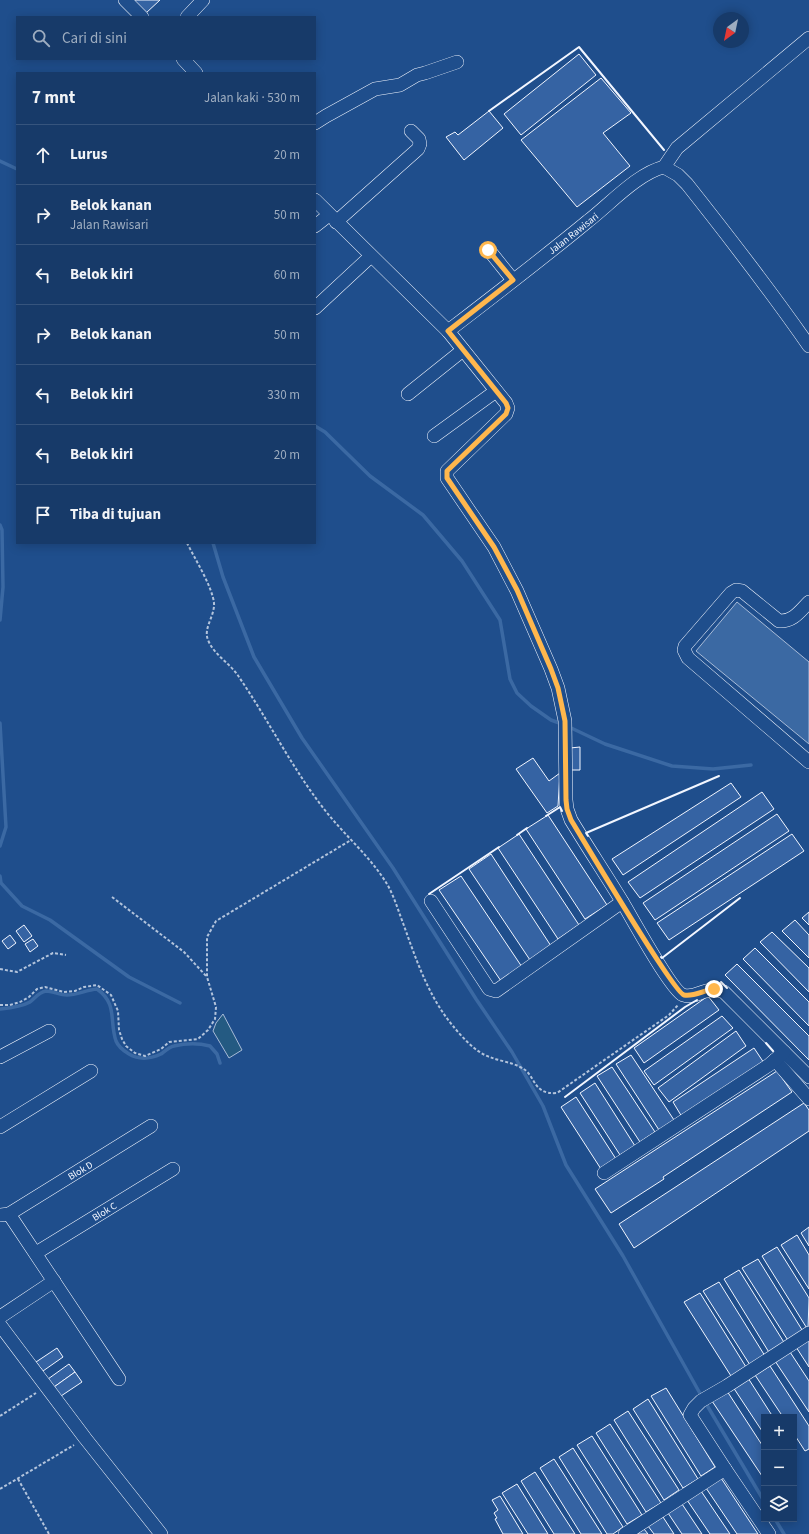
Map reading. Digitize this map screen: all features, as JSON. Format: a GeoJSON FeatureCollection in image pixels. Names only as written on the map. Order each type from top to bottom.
{"type":"FeatureCollection","features":[{"type":"Feature","properties":{"kind":"street"},"geometry":{"type":"LineString","coordinates":[[125,0],[141,16]]}},
{"type":"Feature","properties":{"kind":"street"},"geometry":{"type":"LineString","coordinates":[[188,16],[203,0]]}},
{"type":"Feature","properties":{"kind":"street"},"geometry":{"type":"LineString","coordinates":[[809,38],[677,148],[664,166],[678,175],[687,184],[758,275],[809,346]]}},
{"type":"Feature","properties":{"kind":"street"},"geometry":{"type":"LineString","coordinates":[[184,60],[195,72]]}},
{"type":"Feature","properties":{"kind":"street"},"geometry":{"type":"LineString","coordinates":[[316,122],[375,89],[400,85],[417,75],[456,62]]}},
{"type":"Feature","properties":{"kind":"street"},"geometry":{"type":"LineString","coordinates":[[316,226],[332,219],[418,149],[420,144],[411,130]]}},
{"type":"Feature","properties":{"kind":"street","name":"Jalan Rawisari"},"geometry":{"type":"LineString","coordinates":[[448,331],[587,222],[640,173],[664,166]]}},
{"type":"Feature","properties":{"kind":"street"},"geometry":{"type":"LineString","coordinates":[[316,201],[332,219],[448,331],[506,403],[508,408],[506,414],[453,464],[447,471],[447,478],[494,547],[517,590],[558,688],[566,727],[567,809],[571,820],[662,968],[679,992],[684,995],[693,995],[714,989],[724,992],[779,1056],[809,1099]]}},
{"type":"Feature","properties":{"kind":"street"},"geometry":{"type":"LineString","coordinates":[[488,250],[513,280]]}},
{"type":"Feature","properties":{"kind":"street"},"geometry":{"type":"LineString","coordinates":[[316,307],[370,256]]}},
{"type":"Feature","properties":{"kind":"street"},"geometry":{"type":"LineString","coordinates":[[408,394],[462,350]]}},
{"type":"Feature","properties":{"kind":"street"},"geometry":{"type":"LineString","coordinates":[[434,436],[496,391]]}},
{"type":"Feature","properties":{"kind":"street"},"geometry":{"type":"LineString","coordinates":[[809,602],[794,617],[786,622],[779,621],[742,591],[736,590],[731,593],[685,646],[684,650],[688,658],[809,762]]}},
{"type":"Feature","properties":{"kind":"street"},"geometry":{"type":"LineString","coordinates":[[431,901],[489,989],[496,991],[622,902]]}},
{"type":"Feature","properties":{"kind":"street"},"geometry":{"type":"LineString","coordinates":[[0,1057],[49,1030]]}},
{"type":"Feature","properties":{"kind":"street"},"geometry":{"type":"LineString","coordinates":[[779,1056],[809,1077]]}},
{"type":"Feature","properties":{"kind":"street"},"geometry":{"type":"LineString","coordinates":[[604,1173],[779,1056]]}},
{"type":"Feature","properties":{"kind":"street"},"geometry":{"type":"LineString","coordinates":[[0,1127],[91,1071]]}},
{"type":"Feature","properties":{"kind":"street","name":"Blok D"},"geometry":{"type":"LineString","coordinates":[[5,1214],[151,1126]]}},
{"type":"Feature","properties":{"kind":"street","name":"Blok C"},"geometry":{"type":"LineString","coordinates":[[36,1253],[173,1170]]}},
{"type":"Feature","properties":{"kind":"street"},"geometry":{"type":"LineString","coordinates":[[5,1214],[36,1253],[119,1379]]}},
{"type":"Feature","properties":{"kind":"street"},"geometry":{"type":"LineString","coordinates":[[0,1317],[54,1281]]}},
{"type":"Feature","properties":{"kind":"street"},"geometry":{"type":"LineString","coordinates":[[0,1325],[161,1534]]}},
{"type":"Feature","properties":{"kind":"street"},"geometry":{"type":"LineString","coordinates":[[769,1534],[690,1415],[694,1408],[706,1398],[809,1333]]}},
{"type":"Feature","properties":{"kind":"street"},"geometry":{"type":"LineString","coordinates":[[625,1534],[725,1469]]}},
{"type":"Feature","properties":{"kind":"path"},"geometry":{"type":"LineString","coordinates":[[187,544],[207,584],[214,602],[214,612],[206,631],[208,640],[214,649],[236,672],[296,770],[325,811],[387,884],[424,981],[438,1006],[454,1027],[477,1049],[487,1057],[519,1066],[524,1069],[541,1090],[549,1093],[557,1093],[669,1015],[684,995]]}},
{"type":"Feature","properties":{"kind":"path"},"geometry":{"type":"LineString","coordinates":[[0,1005],[10,1005],[20,1002],[30,997],[37,990],[45,987],[64,992],[75,992],[84,987],[97,985],[111,995],[118,1011],[119,1030],[122,1039],[126,1046],[135,1053],[145,1056],[161,1049],[169,1042],[198,1039],[208,1030],[215,1019],[216,1007],[207,977],[207,937],[216,921],[351,840]]}},
{"type":"Feature","properties":{"kind":"path"},"geometry":{"type":"LineString","coordinates":[[112,897],[184,952],[207,977]]}},
{"type":"Feature","properties":{"kind":"path"},"geometry":{"type":"LineString","coordinates":[[0,969],[17,972],[53,953],[66,955]]}},
{"type":"Feature","properties":{"kind":"path"},"geometry":{"type":"LineString","coordinates":[[0,1416],[47,1385]]}},
{"type":"Feature","properties":{"kind":"path"},"geometry":{"type":"LineString","coordinates":[[0,1489],[86,1438]]}},
{"type":"Feature","properties":{"kind":"path"},"geometry":{"type":"LineString","coordinates":[[18,1479],[49,1534]]}},
{"type":"Feature","properties":{"kind":"shaded area"},"geometry":{"type":"Polygon","coordinates":[[[737,602],[809,662],[809,744],[696,651],[737,602]]]}},
{"type":"Feature","properties":{"kind":"shaded area"},"geometry":{"type":"Polygon","coordinates":[[[223,1014],[242,1050],[229,1058],[213,1031],[216,1023],[223,1014]]]}},
{"type":"Feature","properties":{"kind":"building"},"geometry":{"type":"Polygon","coordinates":[[[134,0],[160,0],[146,13],[134,0]]]}},
{"type":"Feature","properties":{"kind":"building"},"geometry":{"type":"Polygon","coordinates":[[[579,54],[596,75],[521,135],[504,114],[579,54]]]}},
{"type":"Feature","properties":{"kind":"building"},"geometry":{"type":"Polygon","coordinates":[[[601,78],[631,113],[603,133],[630,166],[577,207],[521,140],[601,78]]]}},
{"type":"Feature","properties":{"kind":"building"},"geometry":{"type":"Polygon","coordinates":[[[489,111],[503,128],[464,160],[446,137],[455,132],[458,135],[489,111]]]}},
{"type":"Feature","properties":{"kind":"building"},"geometry":{"type":"Polygon","coordinates":[[[580,747],[580,770],[570,770],[570,748],[580,747]]]}},
{"type":"Feature","properties":{"kind":"building"},"geometry":{"type":"Polygon","coordinates":[[[533,758],[549,781],[560,773],[558,806],[547,813],[516,769],[533,758]]]}},
{"type":"Feature","properties":{"kind":"building"},"geometry":{"type":"Polygon","coordinates":[[[731,783],[741,797],[623,875],[612,859],[731,783]]]}},
{"type":"Feature","properties":{"kind":"building"},"geometry":{"type":"Polygon","coordinates":[[[762,792],[774,809],[640,898],[628,882],[762,792]]]}},
{"type":"Feature","properties":{"kind":"building"},"geometry":{"type":"Polygon","coordinates":[[[777,814],[789,831],[655,920],[643,903],[777,814]]]}},
{"type":"Feature","properties":{"kind":"building"},"geometry":{"type":"Polygon","coordinates":[[[548,815],[607,905],[585,919],[526,829],[548,815]]]}},
{"type":"Feature","properties":{"kind":"building"},"geometry":{"type":"Polygon","coordinates":[[[519,834],[579,925],[558,939],[498,848],[519,834]]]}},
{"type":"Feature","properties":{"kind":"building"},"geometry":{"type":"Polygon","coordinates":[[[792,834],[804,851],[669,940],[657,923],[792,834]]]}},
{"type":"Feature","properties":{"kind":"building"},"geometry":{"type":"Polygon","coordinates":[[[491,854],[551,946],[530,960],[469,869],[491,854]]]}},
{"type":"Feature","properties":{"kind":"building"},"geometry":{"type":"Polygon","coordinates":[[[461,876],[522,967],[501,981],[439,890],[461,876]]]}},
{"type":"Feature","properties":{"kind":"building"},"geometry":{"type":"Polygon","coordinates":[[[809,912],[809,925],[802,918],[809,912]]]}},
{"type":"Feature","properties":{"kind":"building"},"geometry":{"type":"Polygon","coordinates":[[[795,920],[809,935],[809,958],[782,931],[795,920]]]}},
{"type":"Feature","properties":{"kind":"building"},"geometry":{"type":"Polygon","coordinates":[[[24,925],[32,936],[24,942],[16,931],[24,925]]]}},
{"type":"Feature","properties":{"kind":"building"},"geometry":{"type":"Polygon","coordinates":[[[772,932],[809,968],[809,992],[760,942],[772,932]]]}},
{"type":"Feature","properties":{"kind":"building"},"geometry":{"type":"Polygon","coordinates":[[[10,935],[16,943],[8,949],[2,941],[10,935]]]}},
{"type":"Feature","properties":{"kind":"building"},"geometry":{"type":"Polygon","coordinates":[[[33,939],[38,946],[30,952],[25,944],[33,939]]]}},
{"type":"Feature","properties":{"kind":"building"},"geometry":{"type":"Polygon","coordinates":[[[755,948],[809,1002],[809,1026],[743,959],[755,948]]]}},
{"type":"Feature","properties":{"kind":"building"},"geometry":{"type":"Polygon","coordinates":[[[737,964],[809,1036],[809,1060],[725,975],[737,964]]]}},
{"type":"Feature","properties":{"kind":"building"},"geometry":{"type":"Polygon","coordinates":[[[708,996],[719,1010],[644,1063],[634,1048],[708,996]]]}},
{"type":"Feature","properties":{"kind":"building"},"geometry":{"type":"Polygon","coordinates":[[[722,1016],[733,1028],[654,1085],[644,1071],[722,1016]]]}},
{"type":"Feature","properties":{"kind":"building"},"geometry":{"type":"Polygon","coordinates":[[[736,1031],[746,1046],[669,1102],[658,1088],[736,1031]]]}},
{"type":"Feature","properties":{"kind":"building"},"geometry":{"type":"Polygon","coordinates":[[[754,1048],[764,1063],[682,1117],[673,1102],[754,1048]]]}},
{"type":"Feature","properties":{"kind":"building"},"geometry":{"type":"Polygon","coordinates":[[[631,1055],[674,1120],[659,1130],[616,1064],[631,1055]]]}},
{"type":"Feature","properties":{"kind":"building"},"geometry":{"type":"Polygon","coordinates":[[[612,1067],[655,1132],[640,1142],[597,1076],[612,1067]]]}},
{"type":"Feature","properties":{"kind":"building"},"geometry":{"type":"Polygon","coordinates":[[[777,1071],[792,1092],[611,1213],[595,1189],[777,1071]]]}},
{"type":"Feature","properties":{"kind":"building"},"geometry":{"type":"Polygon","coordinates":[[[595,1083],[635,1146],[620,1155],[580,1093],[595,1083]]]}},
{"type":"Feature","properties":{"kind":"building"},"geometry":{"type":"Polygon","coordinates":[[[576,1097],[616,1159],[601,1169],[561,1107],[576,1097]]]}},
{"type":"Feature","properties":{"kind":"building"},"geometry":{"type":"Polygon","coordinates":[[[804,1103],[809,1110],[809,1131],[634,1248],[619,1224],[804,1103]]]}},
{"type":"Feature","properties":{"kind":"building"},"geometry":{"type":"Polygon","coordinates":[[[809,1227],[809,1246],[801,1233],[809,1227]]]}},
{"type":"Feature","properties":{"kind":"building"},"geometry":{"type":"Polygon","coordinates":[[[797,1235],[809,1255],[809,1289],[781,1245],[797,1235]]]}},
{"type":"Feature","properties":{"kind":"building"},"geometry":{"type":"Polygon","coordinates":[[[777,1247],[809,1298],[808,1330],[762,1256],[777,1247]]]}},
{"type":"Feature","properties":{"kind":"building"},"geometry":{"type":"Polygon","coordinates":[[[758,1259],[804,1333],[789,1342],[742,1268],[758,1259]]]}},
{"type":"Feature","properties":{"kind":"building"},"geometry":{"type":"Polygon","coordinates":[[[739,1270],[785,1344],[770,1354],[724,1279],[739,1270]]]}},
{"type":"Feature","properties":{"kind":"building"},"geometry":{"type":"Polygon","coordinates":[[[719,1282],[765,1356],[750,1365],[703,1291],[719,1282]]]}},
{"type":"Feature","properties":{"kind":"building"},"geometry":{"type":"Polygon","coordinates":[[[700,1293],[746,1367],[731,1376],[684,1302],[700,1293]]]}},
{"type":"Feature","properties":{"kind":"building"},"geometry":{"type":"Polygon","coordinates":[[[809,1339],[809,1367],[796,1347],[809,1339]]]}},
{"type":"Feature","properties":{"kind":"building"},"geometry":{"type":"Polygon","coordinates":[[[57,1348],[63,1357],[43,1371],[36,1362],[57,1348]]]}},
{"type":"Feature","properties":{"kind":"building"},"geometry":{"type":"Polygon","coordinates":[[[790,1352],[809,1381],[809,1412],[775,1361],[790,1352]]]}},
{"type":"Feature","properties":{"kind":"building"},"geometry":{"type":"Polygon","coordinates":[[[69,1364],[75,1372],[54,1387],[48,1379],[69,1364]]]}},
{"type":"Feature","properties":{"kind":"building"},"geometry":{"type":"Polygon","coordinates":[[[770,1366],[809,1426],[809,1449],[805,1451],[797,1439],[797,1414],[781,1414],[755,1375],[770,1366]]]}},
{"type":"Feature","properties":{"kind":"building"},"geometry":{"type":"Polygon","coordinates":[[[75,1372],[82,1382],[61,1396],[54,1387],[75,1372]]]}},
{"type":"Feature","properties":{"kind":"building"},"geometry":{"type":"Polygon","coordinates":[[[748,1378],[771,1414],[761,1414],[761,1429],[733,1387],[748,1378]]]}},
{"type":"Feature","properties":{"kind":"building"},"geometry":{"type":"Polygon","coordinates":[[[666,1388],[715,1467],[701,1476],[651,1396],[666,1388]]]}},
{"type":"Feature","properties":{"kind":"building"},"geometry":{"type":"Polygon","coordinates":[[[727,1391],[761,1443],[761,1474],[712,1401],[727,1391]]]}},
{"type":"Feature","properties":{"kind":"building"},"geometry":{"type":"Polygon","coordinates":[[[648,1399],[698,1479],[683,1488],[633,1409],[648,1399]]]}},
{"type":"Feature","properties":{"kind":"building"},"geometry":{"type":"Polygon","coordinates":[[[628,1411],[679,1490],[664,1500],[614,1420],[628,1411]]]}},
{"type":"Feature","properties":{"kind":"building"},"geometry":{"type":"Polygon","coordinates":[[[610,1424],[661,1503],[646,1512],[596,1433],[610,1424]]]}},
{"type":"Feature","properties":{"kind":"building"},"geometry":{"type":"Polygon","coordinates":[[[592,1436],[642,1515],[627,1524],[577,1445],[592,1436]]]}},
{"type":"Feature","properties":{"kind":"building"},"geometry":{"type":"Polygon","coordinates":[[[573,1448],[623,1527],[613,1534],[607,1534],[559,1457],[573,1448]]]}},
{"type":"Feature","properties":{"kind":"building"},"geometry":{"type":"Polygon","coordinates":[[[554,1459],[602,1534],[581,1534],[540,1468],[554,1459]]]}},
{"type":"Feature","properties":{"kind":"building"},"geometry":{"type":"Polygon","coordinates":[[[535,1472],[575,1534],[554,1534],[521,1481],[535,1472]]]}},
{"type":"Feature","properties":{"kind":"building"},"geometry":{"type":"Polygon","coordinates":[[[721,1478],[758,1534],[737,1534],[706,1488],[721,1478]]]}},
{"type":"Feature","properties":{"kind":"building"},"geometry":{"type":"Polygon","coordinates":[[[517,1484],[548,1534],[528,1534],[502,1493],[517,1484]]]}},
{"type":"Feature","properties":{"kind":"building"},"geometry":{"type":"Polygon","coordinates":[[[701,1491],[730,1534],[710,1534],[687,1500],[701,1491]]]}},
{"type":"Feature","properties":{"kind":"building"},"geometry":{"type":"Polygon","coordinates":[[[500,1496],[523,1534],[503,1534],[495,1519],[497,1518],[494,1513],[498,1510],[492,1500],[500,1496]]]}},
{"type":"Feature","properties":{"kind":"building"},"geometry":{"type":"Polygon","coordinates":[[[682,1504],[702,1534],[682,1534],[668,1513],[682,1504]]]}},
{"type":"Feature","properties":{"kind":"building"},"geometry":{"type":"Polygon","coordinates":[[[663,1517],[674,1534],[654,1534],[648,1526],[663,1517]]]}},
{"type":"Feature","properties":{"kind":"building"},"geometry":{"type":"Polygon","coordinates":[[[644,1529],[648,1534],[637,1534],[644,1529]]]}},
{"type":"Feature","properties":{"kind":"waterway"},"geometry":{"type":"LineString","coordinates":[[0,161],[16,169]]}},
{"type":"Feature","properties":{"kind":"waterway"},"geometry":{"type":"LineString","coordinates":[[316,427],[325,432],[370,476],[423,515],[462,561],[500,620],[510,679],[517,693],[531,706],[551,720],[562,724]]}},
{"type":"Feature","properties":{"kind":"waterway"},"geometry":{"type":"LineString","coordinates":[[0,525],[2,530],[3,587],[0,620]]}},
{"type":"Feature","properties":{"kind":"waterway"},"geometry":{"type":"LineString","coordinates":[[213,544],[223,577],[254,657],[302,738],[393,868],[476,999],[512,1052],[543,1106],[566,1165],[623,1256],[702,1397]]}},
{"type":"Feature","properties":{"kind":"waterway"},"geometry":{"type":"LineString","coordinates":[[0,723],[6,827],[0,846]]}},
{"type":"Feature","properties":{"kind":"waterway"},"geometry":{"type":"LineString","coordinates":[[567,726],[605,744],[672,766],[713,769],[751,765]]}},
{"type":"Feature","properties":{"kind":"waterway"},"geometry":{"type":"LineString","coordinates":[[0,876],[1,883],[22,906],[50,920],[129,977],[180,1003]]}},
{"type":"Feature","properties":{"kind":"waterway"},"geometry":{"type":"LineString","coordinates":[[0,1009],[27,1004],[39,994],[46,991],[67,995],[97,989],[108,1001],[112,1013],[116,1041],[118,1045],[129,1054],[141,1058],[149,1058],[161,1054],[174,1046],[201,1044],[210,1046],[217,1054],[220,1063]]}},
{"type":"Feature","properties":{"kind":"waterway"},"geometry":{"type":"LineString","coordinates":[[705,1402],[761,1496]]}},
{"type":"Feature","properties":{"kind":"waterway"},"geometry":{"type":"LineString","coordinates":[[777,1522],[784,1534]]}},
{"type":"Feature","properties":{"kind":"wall"},"geometry":{"type":"LineString","coordinates":[[489,111],[579,47],[664,150]]}},
{"type":"Feature","properties":{"kind":"wall"},"geometry":{"type":"LineString","coordinates":[[588,836],[586,833],[719,776]]}},
{"type":"Feature","properties":{"kind":"wall"},"geometry":{"type":"LineString","coordinates":[[546,816],[560,807],[562,811]]}},
{"type":"Feature","properties":{"kind":"wall"},"geometry":{"type":"LineString","coordinates":[[517,835],[527,828]]}},
{"type":"Feature","properties":{"kind":"wall"},"geometry":{"type":"LineString","coordinates":[[429,894],[499,847]]}},
{"type":"Feature","properties":{"kind":"wall"},"geometry":{"type":"LineString","coordinates":[[661,957],[662,958],[740,898]]}},
{"type":"Feature","properties":{"kind":"wall"},"geometry":{"type":"LineString","coordinates":[[721,982],[727,988]]}},
{"type":"Feature","properties":{"kind":"wall"},"geometry":{"type":"LineString","coordinates":[[565,1097],[685,1007],[697,1000]]}},
{"type":"Feature","properties":{"kind":"wall"},"geometry":{"type":"LineString","coordinates":[[766,1043],[773,1051]]}},
{"type":"Feature","properties":{"kind":"route"},"geometry":{"type":"LineString","coordinates":[[488,250],[513,280],[448,331],[506,403],[508,408],[506,414],[453,464],[447,471],[447,478],[494,547],[517,590],[558,688],[565,721],[566,800],[567,809],[571,820],[662,968],[679,992],[684,995],[693,995],[714,989]]}}]}
